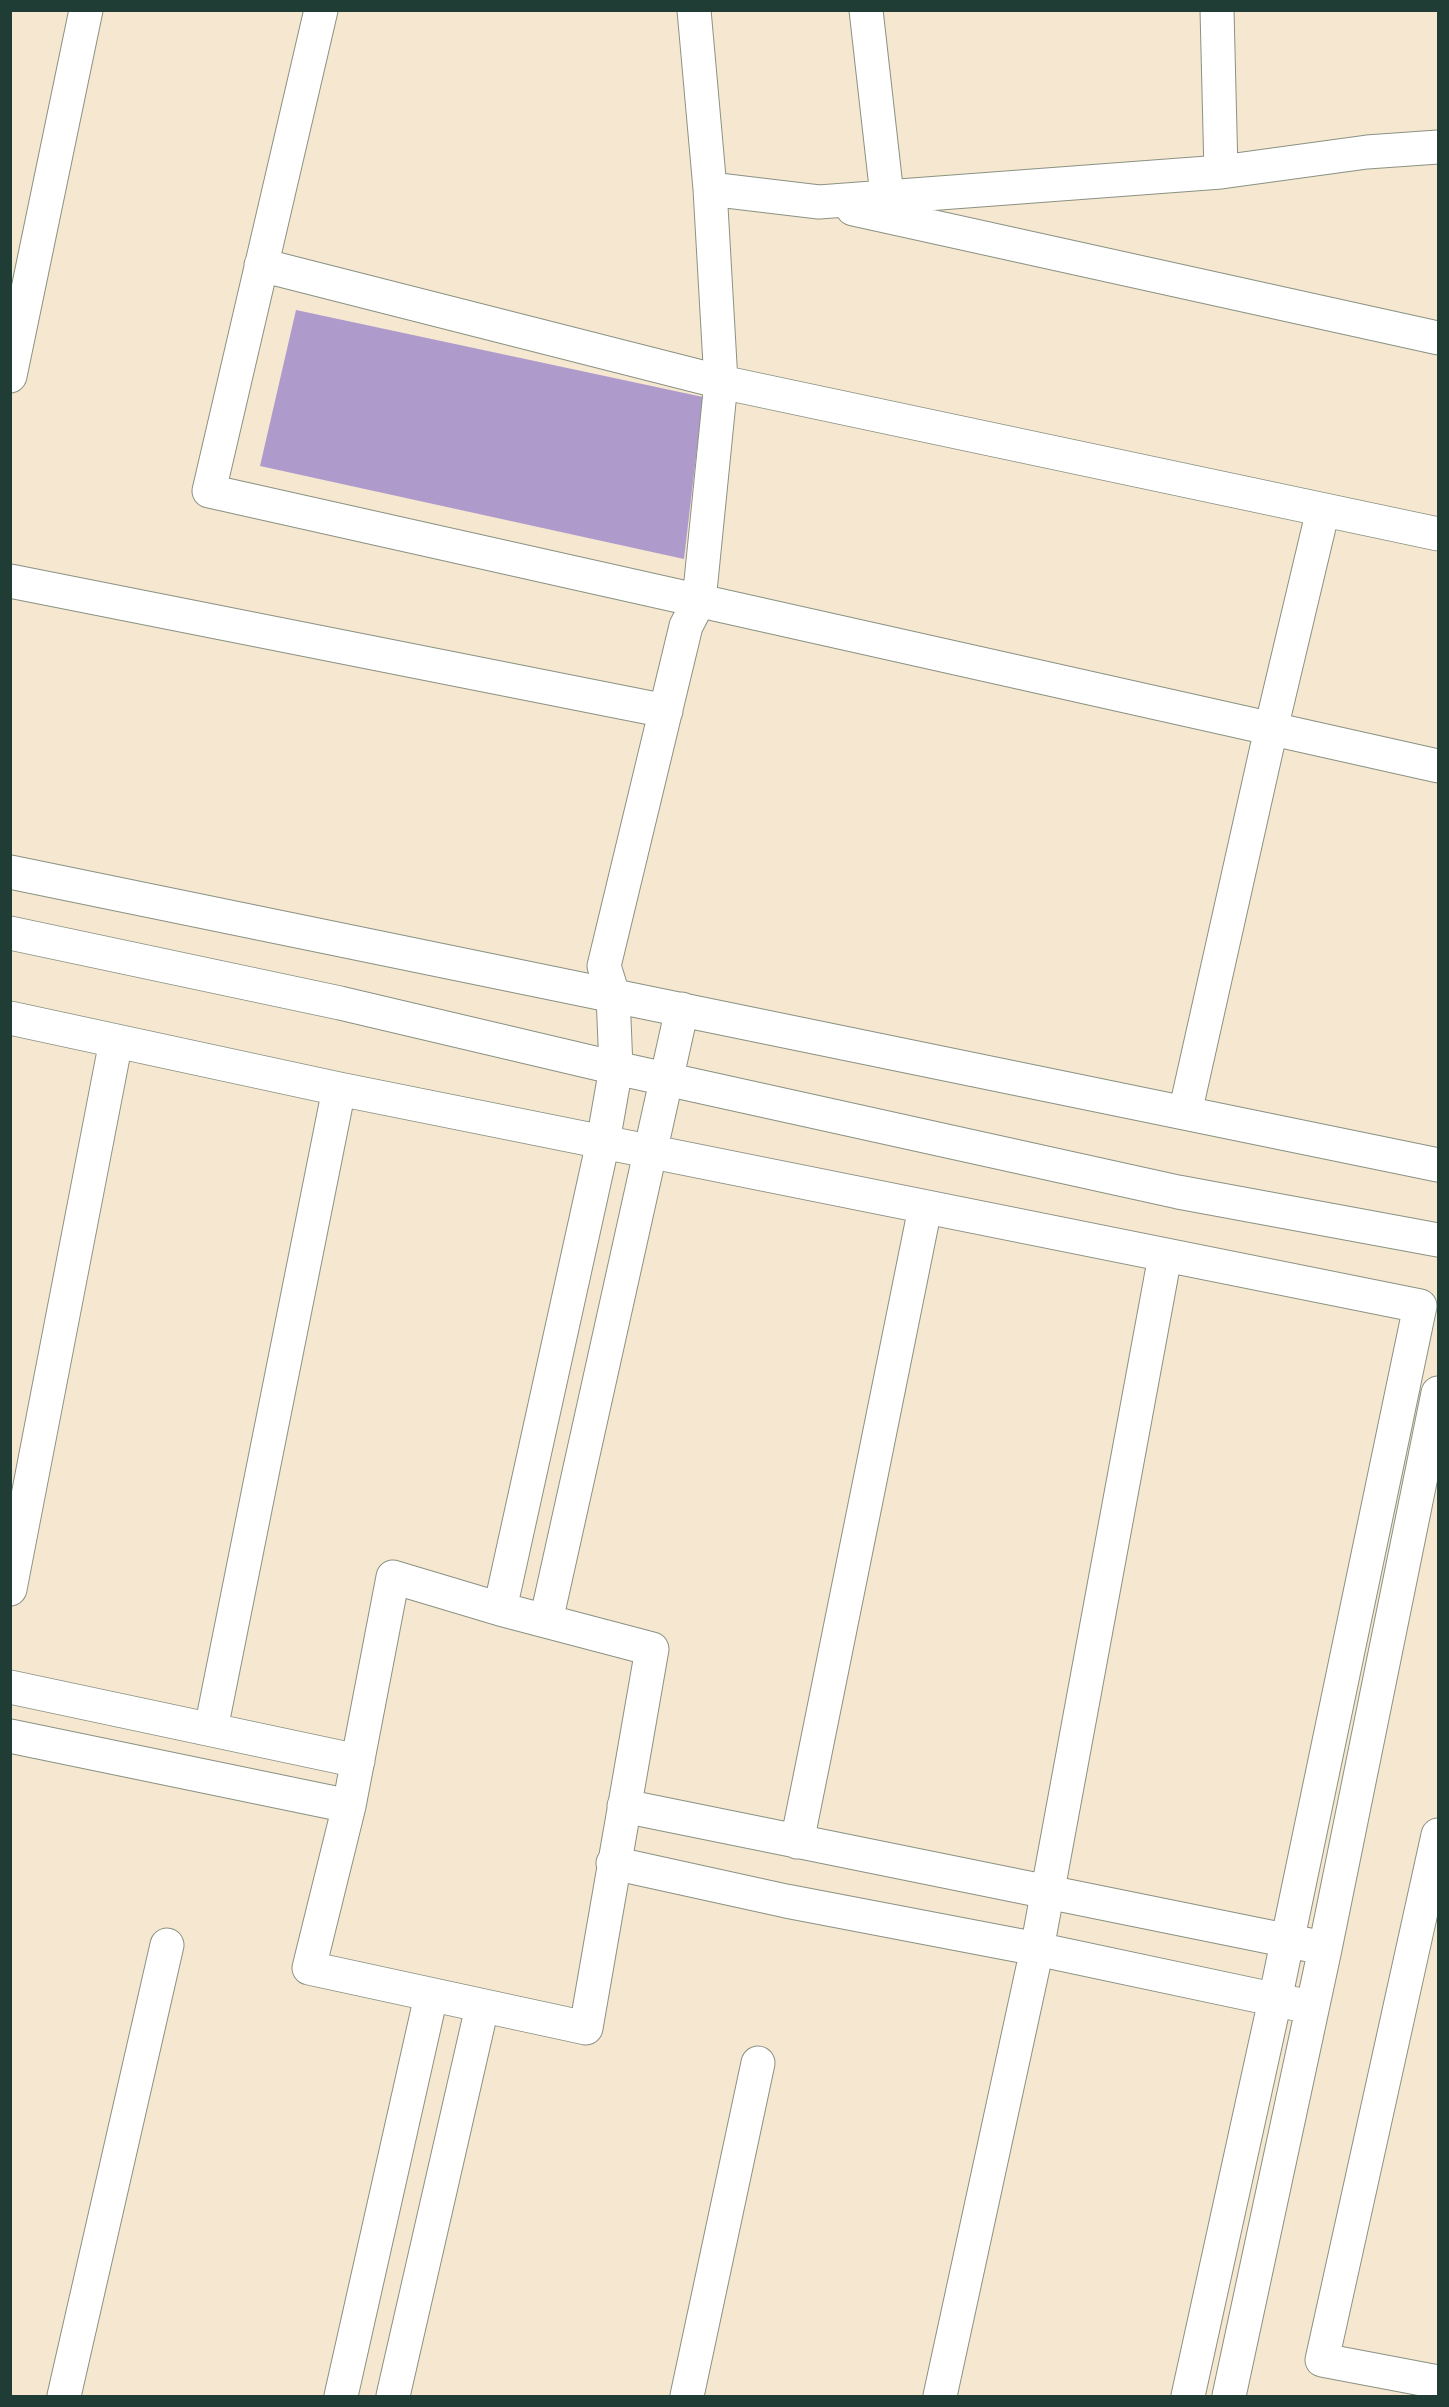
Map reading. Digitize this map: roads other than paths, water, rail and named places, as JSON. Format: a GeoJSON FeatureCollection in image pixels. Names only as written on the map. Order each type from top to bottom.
{"type":"FeatureCollection","features":[{"type":"Feature","properties":{"kind":"street"},"geometry":{"type":"LineString","coordinates":[[10,376],[86,10]]}},
{"type":"Feature","properties":{"kind":"street"},"geometry":{"type":"LineString","coordinates":[[321,10],[208,491],[1438,766]]}},
{"type":"Feature","properties":{"kind":"street"},"geometry":{"type":"LineString","coordinates":[[500,1609],[603,1142],[616,1068],[613,995],[604,966],[686,626],[699,600],[721,382],[710,189],[694,10]]}},
{"type":"Feature","properties":{"kind":"street"},"geometry":{"type":"LineString","coordinates":[[866,10],[887,196]]}},
{"type":"Feature","properties":{"kind":"street"},"geometry":{"type":"LineString","coordinates":[[1217,10],[1221,172]]}},
{"type":"Feature","properties":{"kind":"street"},"geometry":{"type":"LineString","coordinates":[[819,202],[1221,172],[1366,152],[1438,147]]}},
{"type":"Feature","properties":{"kind":"street"},"geometry":{"type":"LineString","coordinates":[[710,189],[819,202],[1438,338]]}},
{"type":"Feature","properties":{"kind":"street"},"geometry":{"type":"LineString","coordinates":[[261,265],[721,382],[1438,534]]}},
{"type":"Feature","properties":{"kind":"street"},"geometry":{"type":"LineString","coordinates":[[1185,1113],[1271,729],[1323,510]]}},
{"type":"Feature","properties":{"kind":"street"},"geometry":{"type":"LineString","coordinates":[[10,581],[666,711]]}},
{"type":"Feature","properties":{"kind":"street"},"geometry":{"type":"LineString","coordinates":[[10,872],[1438,1165]]}},
{"type":"Feature","properties":{"kind":"street"},"geometry":{"type":"LineString","coordinates":[[10,933],[340,1003],[616,1068],[1166,1189],[1438,1240]]}},
{"type":"Feature","properties":{"kind":"street"},"geometry":{"type":"LineString","coordinates":[[546,1621],[682,1009]]}},
{"type":"Feature","properties":{"kind":"street"},"geometry":{"type":"LineString","coordinates":[[10,1018],[339,1089],[1420,1306],[1275,2000],[1188,2397]]}},
{"type":"Feature","properties":{"kind":"street"},"geometry":{"type":"LineString","coordinates":[[10,1589],[116,1041]]}},
{"type":"Feature","properties":{"kind":"street"},"geometry":{"type":"LineString","coordinates":[[211,1729],[339,1089]]}},
{"type":"Feature","properties":{"kind":"street"},"geometry":{"type":"LineString","coordinates":[[797,1842],[926,1208]]}},
{"type":"Feature","properties":{"kind":"street"},"geometry":{"type":"LineString","coordinates":[[940,2397],[1037,1948],[1165,1256]]}},
{"type":"Feature","properties":{"kind":"street"},"geometry":{"type":"LineString","coordinates":[[1229,2397],[1313,2007],[1438,1393]]}},
{"type":"Feature","properties":{"kind":"street"},"geometry":{"type":"LineString","coordinates":[[393,1577],[500,1609],[652,1649],[586,2028],[309,1968],[350,1806],[393,1577]]}},
{"type":"Feature","properties":{"kind":"street"},"geometry":{"type":"LineString","coordinates":[[10,1687],[358,1761]]}},
{"type":"Feature","properties":{"kind":"street"},"geometry":{"type":"LineString","coordinates":[[10,1736],[350,1806]]}},
{"type":"Feature","properties":{"kind":"street"},"geometry":{"type":"LineString","coordinates":[[624,1806],[1325,1949]]}},
{"type":"Feature","properties":{"kind":"street"},"geometry":{"type":"LineString","coordinates":[[1438,1835],[1425,1960],[1322,2360],[1438,2382]]}},
{"type":"Feature","properties":{"kind":"street"},"geometry":{"type":"LineString","coordinates":[[613,1863],[786,1901],[1037,1948],[1313,2007]]}},
{"type":"Feature","properties":{"kind":"street"},"geometry":{"type":"LineString","coordinates":[[64,2397],[167,1945]]}},
{"type":"Feature","properties":{"kind":"street"},"geometry":{"type":"LineString","coordinates":[[341,2397],[431,1996]]}},
{"type":"Feature","properties":{"kind":"street"},"geometry":{"type":"LineString","coordinates":[[393,2397],[482,2007]]}},
{"type":"Feature","properties":{"kind":"street"},"geometry":{"type":"LineString","coordinates":[[687,2397],[758,2063]]}}]}
